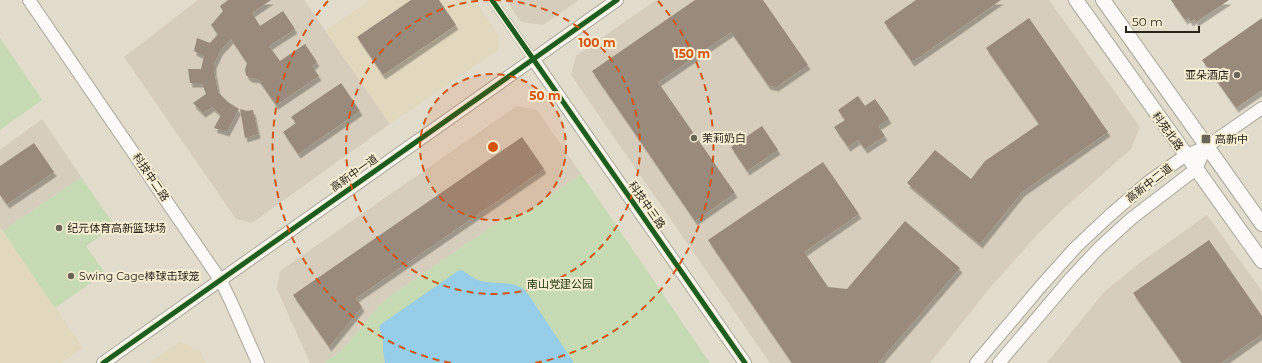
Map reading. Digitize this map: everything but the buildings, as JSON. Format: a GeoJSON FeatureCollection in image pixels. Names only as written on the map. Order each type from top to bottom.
{"type":"FeatureCollection","features":[{"type":"Feature","properties":{"kind":"main road","name":"科技中二路"},"geometry":{"type":"LineString","coordinates":[[29,0],[221,281],[258,363]]}},
{"type":"Feature","properties":{"kind":"main road","name":"高新中一道"},"geometry":{"type":"LineString","coordinates":[[103,363],[617,0]]}},
{"type":"Feature","properties":{"kind":"main road","name":"科苑北路"},"geometry":{"type":"LineString","coordinates":[[1076,0],[1262,261]]}},
{"type":"Feature","properties":{"kind":"main road","name":"科苑北路"},"geometry":{"type":"LineString","coordinates":[[1103,0],[1206,148],[1262,224]]}},
{"type":"Feature","properties":{"kind":"main road","name":"科技中三路"},"geometry":{"type":"LineString","coordinates":[[533,60],[745,363]]}},
{"type":"Feature","properties":{"kind":"main road"},"geometry":{"type":"LineString","coordinates":[[1206,148],[1262,108]]}},
{"type":"Feature","properties":{"kind":"main road","name":"高新中二道"},"geometry":{"type":"LineString","coordinates":[[976,363],[1076,247],[1108,216],[1147,183],[1186,155],[1206,148]]}},
{"type":"Feature","properties":{"kind":"main road","name":"高新中二道"},"geometry":{"type":"LineString","coordinates":[[999,363],[1071,278],[1099,248],[1132,218],[1196,170],[1206,148]]}},
{"type":"Feature","properties":{"kind":"street"},"geometry":{"type":"LineString","coordinates":[[492,0],[533,60]]}},
{"type":"Feature","properties":{"kind":"shaded area"},"geometry":{"type":"Polygon","coordinates":[[[198,0],[304,0],[390,124],[252,223],[236,219],[124,57],[198,0]]]}},
{"type":"Feature","properties":{"kind":"shaded area"},"geometry":{"type":"Polygon","coordinates":[[[370,0],[475,0],[499,36],[498,50],[390,124],[325,31],[370,0]]]}},
{"type":"Feature","properties":{"kind":"shaded area"},"geometry":{"type":"Polygon","coordinates":[[[506,0],[579,0],[543,25],[521,22],[506,0]]]}},
{"type":"Feature","properties":{"kind":"shaded area"},"geometry":{"type":"Polygon","coordinates":[[[656,0],[1049,0],[1140,127],[1131,149],[1062,210],[1036,236],[988,290],[930,363],[770,363],[571,75],[576,56],[656,0]]]}},
{"type":"Feature","properties":{"kind":"shaded area"},"geometry":{"type":"Polygon","coordinates":[[[517,106],[537,110],[581,174],[520,216],[516,210],[386,299],[341,351],[323,363],[310,363],[277,289],[280,271],[517,106]]]}},
{"type":"Feature","properties":{"kind":"shaded area"},"geometry":{"type":"Polygon","coordinates":[[[42,119],[81,177],[3,231],[0,227],[0,150],[42,119]]]}},
{"type":"Feature","properties":{"kind":"shaded area"},"geometry":{"type":"Polygon","coordinates":[[[1207,215],[1262,291],[1262,363],[1047,363],[1104,292],[1137,265],[1207,215]]]}},
{"type":"Feature","properties":{"kind":"shaded area"},"geometry":{"type":"Polygon","coordinates":[[[0,227],[83,348],[61,363],[0,363],[0,227]]]}},
{"type":"Feature","properties":{"kind":"shaded area"},"geometry":{"type":"Polygon","coordinates":[[[180,342],[200,350],[206,363],[149,363],[180,342]]]}},
{"type":"Feature","properties":{"kind":"green space"},"geometry":{"type":"Polygon","coordinates":[[[0,38],[42,100],[0,130],[0,38]]]}},
{"type":"Feature","properties":{"kind":"green space","name":"南山党建公园"},"geometry":{"type":"Polygon","coordinates":[[[581,174],[710,363],[323,363],[341,351],[386,299],[516,210],[521,216],[581,174]]]}},
{"type":"Feature","properties":{"kind":"green space","name":"纪元体育高新篮球场"},"geometry":{"type":"Polygon","coordinates":[[[81,177],[115,226],[86,246],[105,273],[55,308],[3,231],[81,177]]]}},
{"type":"Feature","properties":{"kind":"water"},"geometry":{"type":"Polygon","coordinates":[[[461,270],[481,281],[513,284],[523,289],[528,294],[574,363],[385,363],[383,340],[379,327],[380,325],[461,270]]]}},
{"type":"Feature","properties":{"kind":"cycle path"},"geometry":{"type":"LineString","coordinates":[[492,0],[745,363]]}},
{"type":"Feature","properties":{"kind":"cycle path"},"geometry":{"type":"LineString","coordinates":[[103,363],[617,0]]}},
{"type":"Feature","properties":{"kind":"place","name":"亚朵酒店"},"geometry":{"type":"Point","coordinates":[1237,75]}},
{"type":"Feature","properties":{"kind":"place","name":"茉莉奶白"},"geometry":{"type":"Point","coordinates":[694,138]}},
{"type":"Feature","properties":{"kind":"place","name":"高新中"},"geometry":{"type":"Point","coordinates":[1206,139]}},
{"type":"Feature","properties":{"kind":"place","name":"纪元体育高新篮球场"},"geometry":{"type":"Point","coordinates":[59,228]}},
{"type":"Feature","properties":{"kind":"place","name":"Swing Cage棒球击球笼"},"geometry":{"type":"Point","coordinates":[71,276]}}]}
